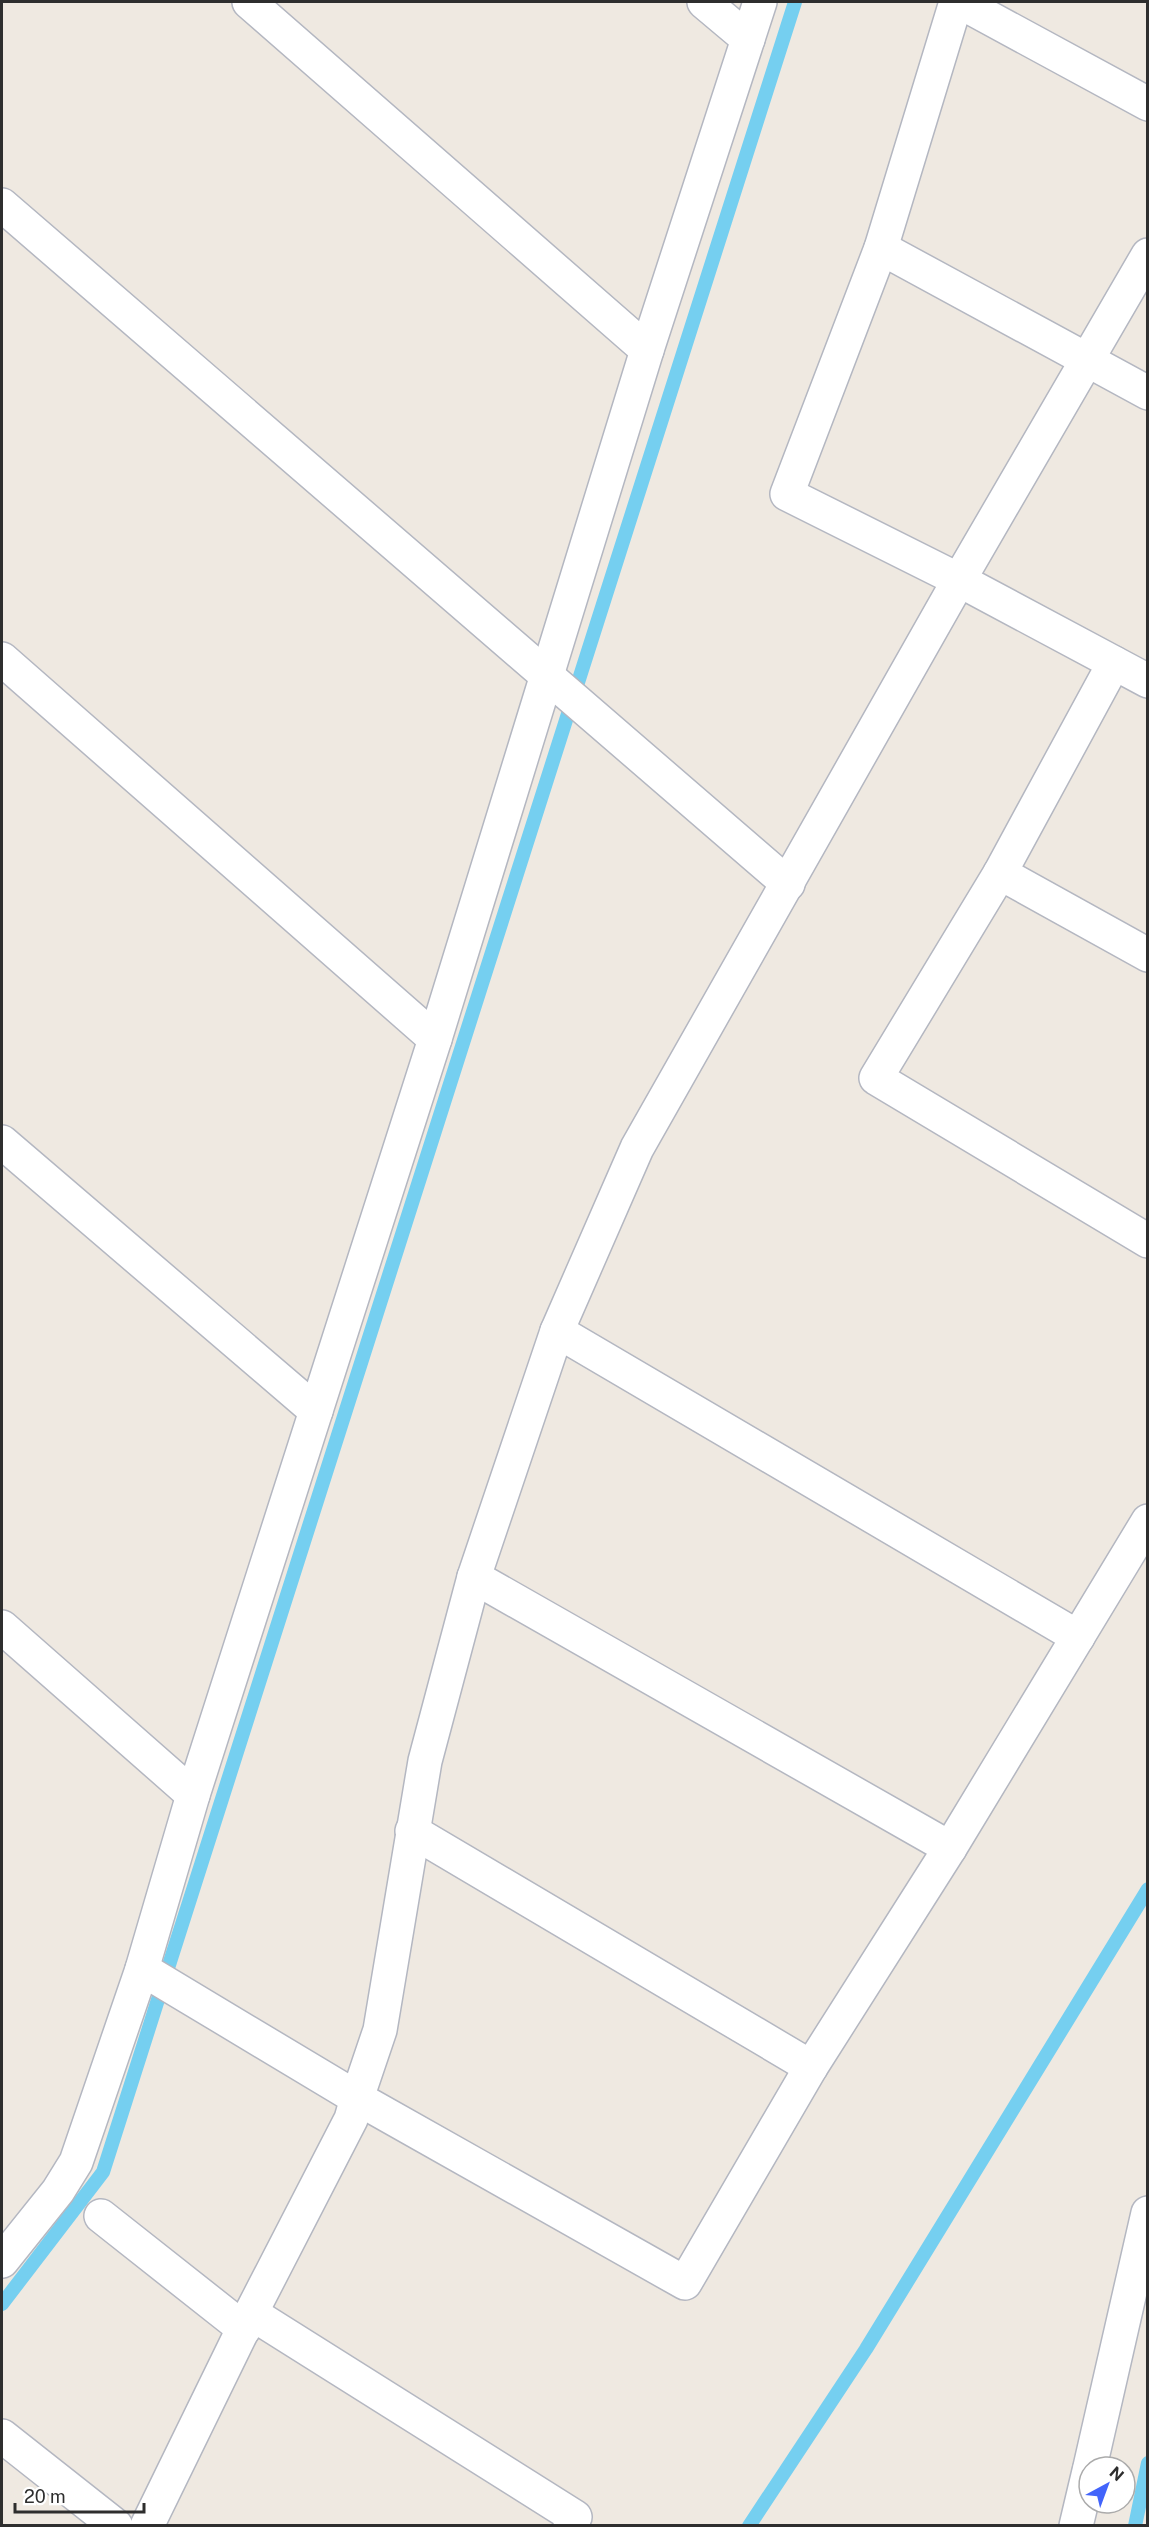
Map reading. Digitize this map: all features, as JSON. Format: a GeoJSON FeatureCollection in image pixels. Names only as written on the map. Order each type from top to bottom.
{"type":"FeatureCollection","features":[{"type":"Feature","properties":{"kind":"street"},"geometry":{"type":"LineString","coordinates":[[249,2],[647,350]]}},
{"type":"Feature","properties":{"kind":"street"},"geometry":{"type":"LineString","coordinates":[[704,2],[748,39]]}},
{"type":"Feature","properties":{"kind":"street"},"geometry":{"type":"LineString","coordinates":[[2,2261],[57,2191],[76,2162],[142,1970],[193,1795],[435,1039],[647,350],[760,2]]}},
{"type":"Feature","properties":{"kind":"street"},"geometry":{"type":"LineString","coordinates":[[1148,104],[958,2],[881,248],[787,494],[959,580],[1148,681]]}},
{"type":"Feature","properties":{"kind":"street"},"geometry":{"type":"LineString","coordinates":[[2,205],[788,884]]}},
{"type":"Feature","properties":{"kind":"street"},"geometry":{"type":"LineString","coordinates":[[881,248],[1148,393]]}},
{"type":"Feature","properties":{"kind":"street"},"geometry":{"type":"LineString","coordinates":[[147,2526],[351,2119],[380,2030],[425,1761],[474,1577],[557,1331],[637,1148],[959,580],[1148,255]]}},
{"type":"Feature","properties":{"kind":"street"},"geometry":{"type":"LineString","coordinates":[[2,659],[435,1039]]}},
{"type":"Feature","properties":{"kind":"street"},"geometry":{"type":"LineString","coordinates":[[1114,663],[1000,873],[876,1078],[1148,1241]]}},
{"type":"Feature","properties":{"kind":"street"},"geometry":{"type":"LineString","coordinates":[[1000,873],[1148,956]]}},
{"type":"Feature","properties":{"kind":"street"},"geometry":{"type":"LineString","coordinates":[[2,1142],[316,1411]]}},
{"type":"Feature","properties":{"kind":"street"},"geometry":{"type":"LineString","coordinates":[[557,1331],[1078,1637]]}},
{"type":"Feature","properties":{"kind":"street"},"geometry":{"type":"LineString","coordinates":[[142,1970],[357,2098],[685,2283],[811,2067],[950,1848],[1148,1521]]}},
{"type":"Feature","properties":{"kind":"street"},"geometry":{"type":"LineString","coordinates":[[474,1577],[950,1848]]}},
{"type":"Feature","properties":{"kind":"street"},"geometry":{"type":"LineString","coordinates":[[2,1627],[193,1795]]}},
{"type":"Feature","properties":{"kind":"street"},"geometry":{"type":"LineString","coordinates":[[412,1832],[811,2067]]}},
{"type":"Feature","properties":{"kind":"street"},"geometry":{"type":"LineString","coordinates":[[1092,2455],[1148,2214]]}},
{"type":"Feature","properties":{"kind":"street"},"geometry":{"type":"LineString","coordinates":[[101,2216],[248,2321],[576,2517],[570,2526]]}},
{"type":"Feature","properties":{"kind":"street"},"geometry":{"type":"LineString","coordinates":[[2,2436],[116,2526]]}},
{"type":"Feature","properties":{"kind":"waterway"},"geometry":{"type":"LineString","coordinates":[[2,2304],[103,2172],[795,2]]}},
{"type":"Feature","properties":{"kind":"waterway"},"geometry":{"type":"LineString","coordinates":[[749,2526],[866,2349],[1148,1889]]}},
{"type":"Feature","properties":{"kind":"waterway"},"geometry":{"type":"LineString","coordinates":[[1135,2526],[1148,2463]]}}]}
